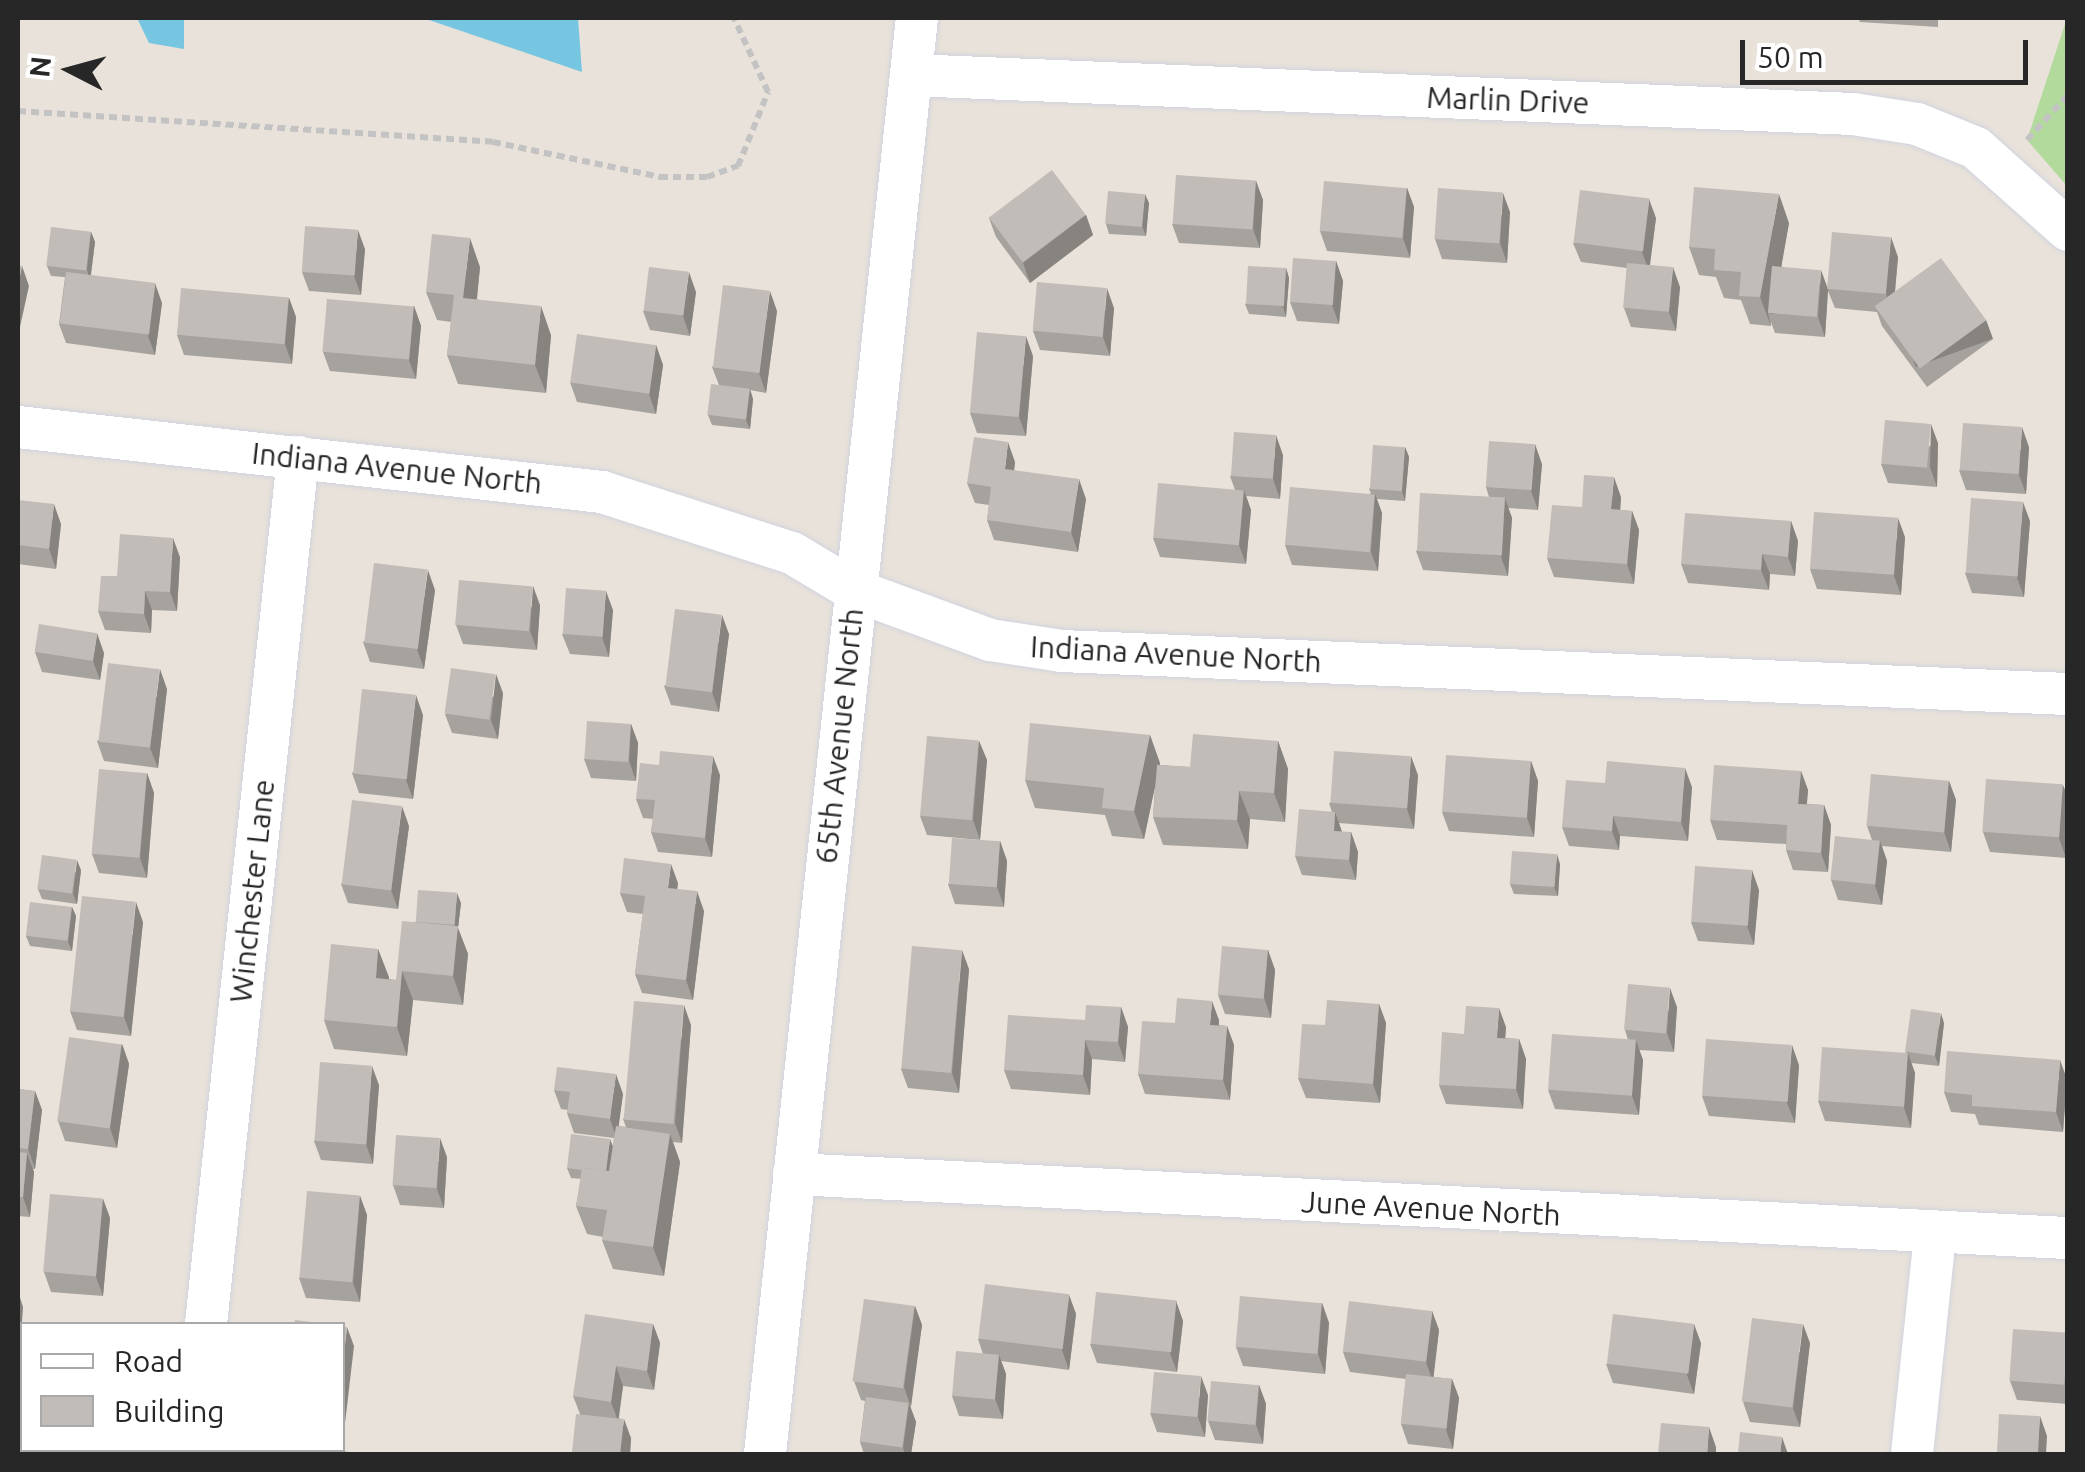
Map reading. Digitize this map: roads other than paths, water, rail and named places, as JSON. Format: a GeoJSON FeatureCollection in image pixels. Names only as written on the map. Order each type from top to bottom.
{"type":"FeatureCollection","features":[{"type":"Feature","properties":{"kind":"street","name":"65th Avenue North"},"geometry":{"type":"LineString","coordinates":[[765,1454],[917,18]]}},
{"type":"Feature","properties":{"kind":"street","name":"Marlin Drive"},"geometry":{"type":"LineString","coordinates":[[911,75],[1852,114],[1918,124],[1976,148],[2068,230]]}},
{"type":"Feature","properties":{"kind":"street","name":"Indiana Avenue North"},"geometry":{"type":"LineString","coordinates":[[18,427],[602,492],[792,553],[854,590],[990,640],[1062,651],[2068,694]]}},
{"type":"Feature","properties":{"kind":"street","name":"Winchester Lane"},"geometry":{"type":"LineString","coordinates":[[206,1322],[298,456]]}},
{"type":"Feature","properties":{"kind":"street","name":"June Avenue North"},"geometry":{"type":"LineString","coordinates":[[794,1174],[2068,1238]]}},
{"type":"Feature","properties":{"kind":"street"},"geometry":{"type":"LineString","coordinates":[[1912,1454],[1935,1234]]}},
{"type":"Feature","properties":{"kind":"water"},"geometry":{"type":"Polygon","coordinates":[[[137,18],[184,18],[184,49],[149,43],[137,18]]]}},
{"type":"Feature","properties":{"kind":"water"},"geometry":{"type":"Polygon","coordinates":[[[423,18],[578,18],[582,72],[423,18]]]}}]}
